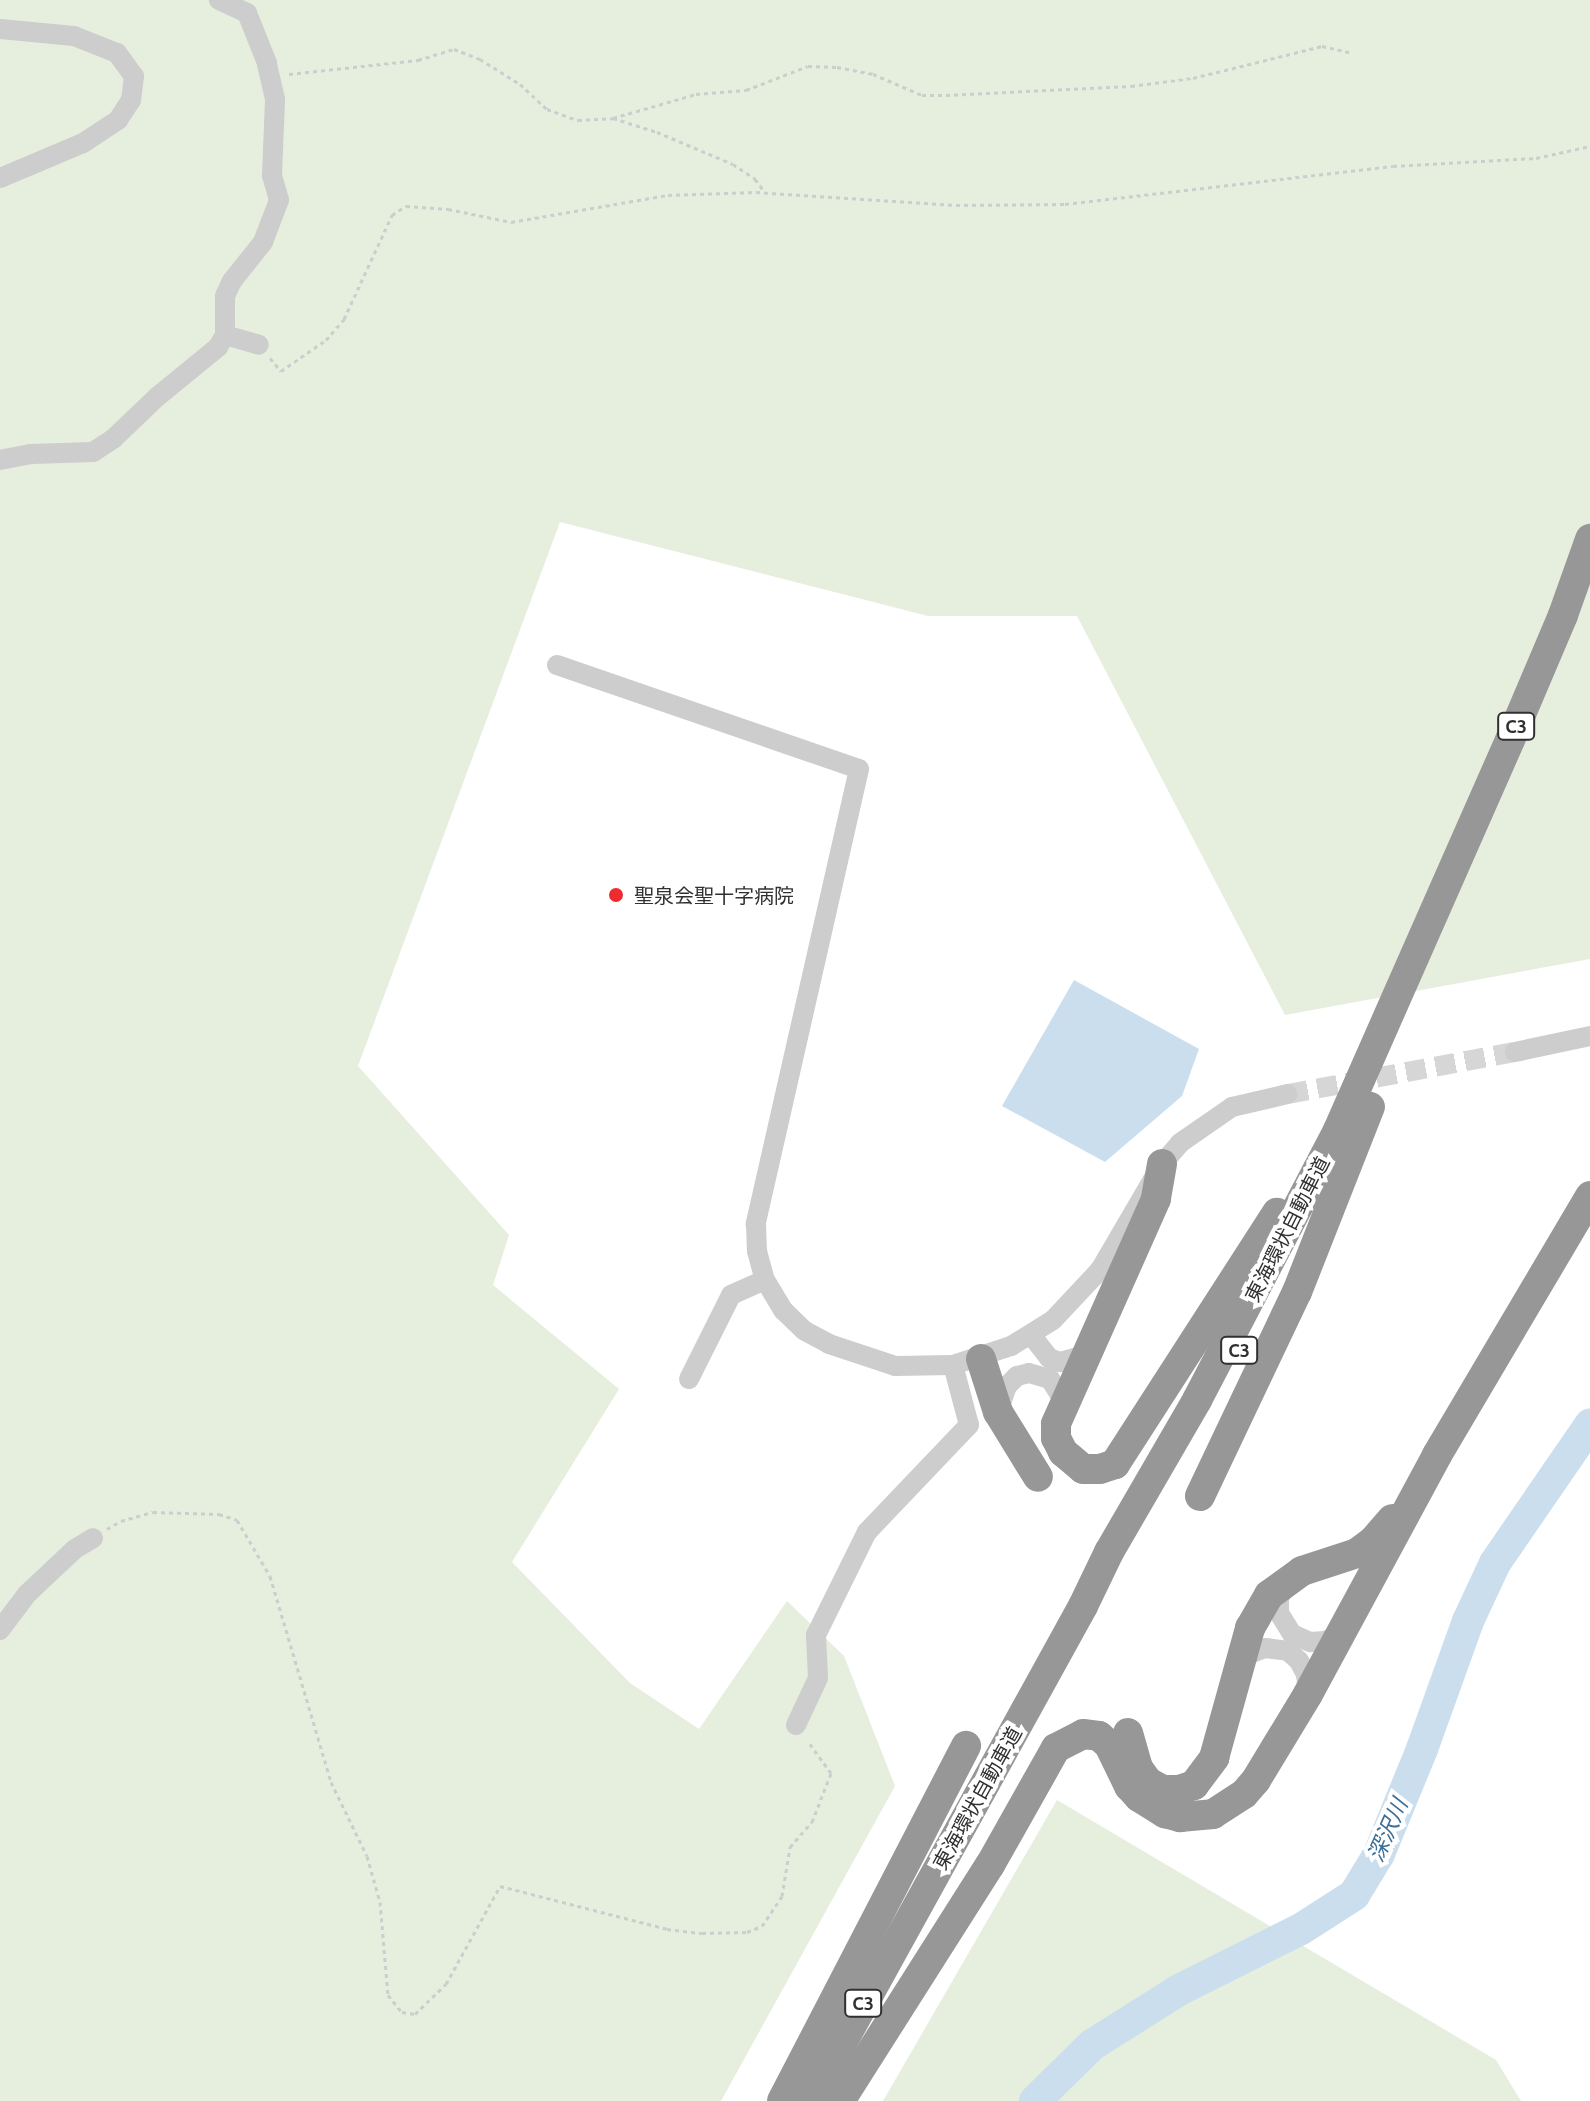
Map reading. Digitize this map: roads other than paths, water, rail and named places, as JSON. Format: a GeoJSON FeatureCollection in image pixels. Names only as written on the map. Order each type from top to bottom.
{"type":"FeatureCollection","features":[{"type":"Feature","properties":{"kind":"highway","name":"東海環状自動車道"},"geometry":{"type":"LineString","coordinates":[[833,2101],[935,1902],[1248,1333],[1405,1017],[1435,924],[1563,615],[1590,539]]}},
{"type":"Feature","properties":{"kind":"highway","name":"東海環状自動車道"},"geometry":{"type":"LineString","coordinates":[[810,2101],[1083,1606],[1109,1552],[1257,1289],[1338,1130],[1435,924],[1507,781],[1590,573]]}},
{"type":"Feature","properties":{"kind":"highway"},"geometry":{"type":"LineString","coordinates":[[1162,1164],[1156,1199],[1056,1424],[1056,1438],[1063,1452],[1083,1469],[1100,1469],[1115,1464],[1290,1193],[1351,1078],[1414,940],[1435,924]]}},
{"type":"Feature","properties":{"kind":"highway"},"geometry":{"type":"LineString","coordinates":[[1200,1496],[1297,1292],[1361,1125],[1414,1009],[1435,924]]}},
{"type":"Feature","properties":{"kind":"highway"},"geometry":{"type":"LineString","coordinates":[[840,2101],[990,1865],[1056,1748],[1083,1734],[1099,1736],[1109,1745],[1129,1786],[1139,1797],[1165,1813],[1196,1818],[1213,1814],[1244,1794],[1269,1761],[1308,1694],[1437,1455],[1590,1196]]}},
{"type":"Feature","properties":{"kind":"highway"},"geometry":{"type":"LineString","coordinates":[[967,1362],[1038,1477]]}},
{"type":"Feature","properties":{"kind":"highway"},"geometry":{"type":"LineString","coordinates":[[1128,1733],[1138,1768],[1148,1782],[1163,1790],[1179,1790],[1194,1785],[1214,1758],[1238,1665],[1258,1610],[1269,1595],[1287,1580],[1357,1553],[1373,1541],[1437,1455]]}},
{"type":"Feature","properties":{"kind":"highway"},"geometry":{"type":"LineString","coordinates":[[782,2101],[966,1746]]}},
{"type":"Feature","properties":{"kind":"street"},"geometry":{"type":"LineString","coordinates":[[0,460],[31,454],[93,452],[113,439],[157,397],[218,347],[225,335],[225,296],[263,242],[279,200],[272,175],[275,99],[253,6],[219,0]]}},
{"type":"Feature","properties":{"kind":"street"},"geometry":{"type":"LineString","coordinates":[[0,29],[74,36],[117,53],[134,76],[131,100],[118,120],[83,143],[0,178]]}},
{"type":"Feature","properties":{"kind":"street"},"geometry":{"type":"LineString","coordinates":[[225,335],[259,345]]}},
{"type":"Feature","properties":{"kind":"street"},"geometry":{"type":"LineString","coordinates":[[557,665],[859,769],[756,1224],[757,1251],[765,1280],[783,1310],[805,1331],[829,1344],[895,1366],[967,1362],[1032,1336],[1074,1301],[1100,1270],[1162,1164],[1180,1143],[1232,1107],[1288,1094]]}},
{"type":"Feature","properties":{"kind":"street"},"geometry":{"type":"LineString","coordinates":[[1515,1052],[1590,1036]]}},
{"type":"Feature","properties":{"kind":"street"},"geometry":{"type":"LineString","coordinates":[[689,1379],[731,1295],[765,1280]]}},
{"type":"Feature","properties":{"kind":"street"},"geometry":{"type":"LineString","coordinates":[[1032,1336],[1049,1358],[1060,1362],[1085,1355]]}},
{"type":"Feature","properties":{"kind":"street"},"geometry":{"type":"LineString","coordinates":[[796,1725],[818,1678],[816,1635],[867,1532],[969,1425],[967,1362]]}},
{"type":"Feature","properties":{"kind":"street"},"geometry":{"type":"LineString","coordinates":[[998,1412],[1007,1386],[1017,1376],[1029,1373],[1050,1379],[1065,1403]]}},
{"type":"Feature","properties":{"kind":"street"},"geometry":{"type":"LineString","coordinates":[[0,1630],[27,1594],[75,1549],[93,1538]]}},
{"type":"Feature","properties":{"kind":"street"},"geometry":{"type":"LineString","coordinates":[[1287,1580],[1279,1599],[1279,1613],[1292,1634],[1310,1642],[1325,1641],[1340,1634]]}},
{"type":"Feature","properties":{"kind":"street"},"geometry":{"type":"LineString","coordinates":[[1238,1665],[1252,1653],[1265,1648],[1288,1651],[1299,1661],[1306,1674],[1308,1694]]}},
{"type":"Feature","properties":{"kind":"water"},"geometry":{"type":"Polygon","coordinates":[[[1074,980],[1199,1049],[1182,1096],[1105,1162],[1002,1106],[1074,980]]]}},
{"type":"Feature","properties":{"kind":"waterway","name":"深沢川"},"geometry":{"type":"LineString","coordinates":[[1035,2101],[1092,2045],[1179,1990],[1301,1929],[1354,1895],[1379,1854],[1422,1749],[1468,1621],[1495,1563],[1590,1425]]}},
{"type":"Feature","properties":{"kind":"waterway","name":"深沢川"},"geometry":{"type":"LineString","coordinates":[[1039,2098],[1043,2101]]}},
{"type":"Feature","properties":{"kind":"tunnel"},"geometry":{"type":"LineString","coordinates":[[1288,1094],[1515,1052]]}},
{"type":"Feature","properties":{"kind":"place","name":"聖泉会聖十字病院"},"geometry":{"type":"Point","coordinates":[616,895]}}]}
